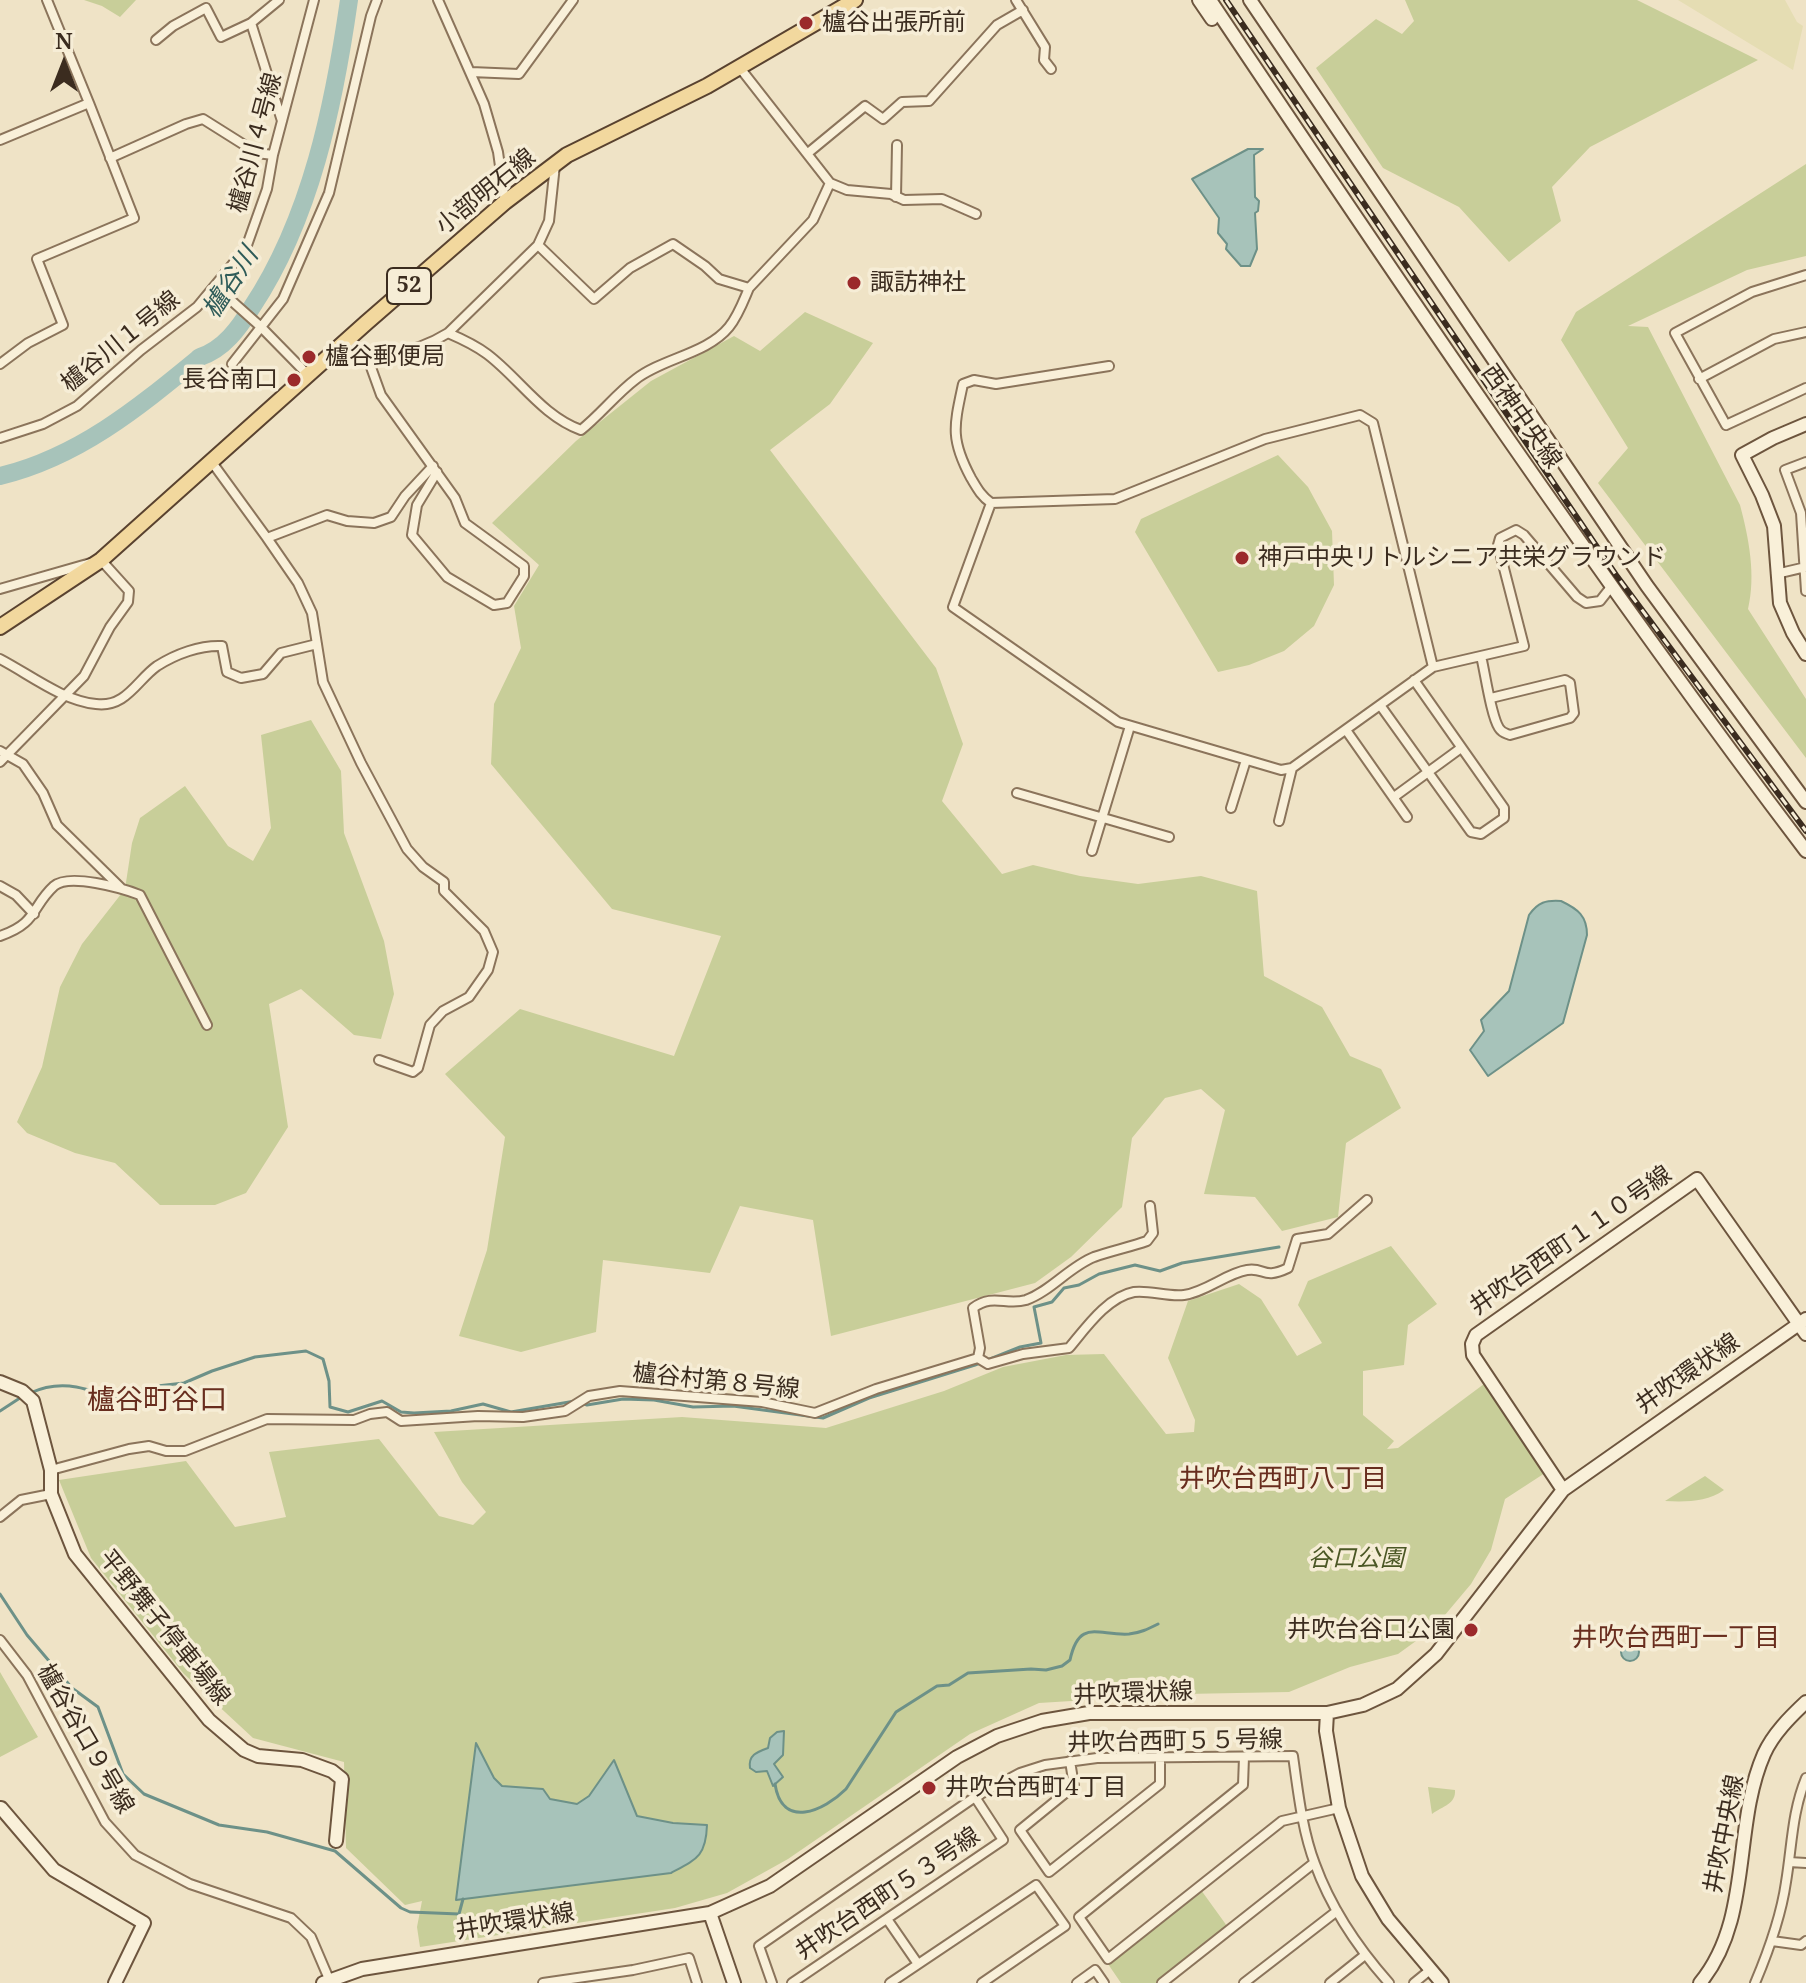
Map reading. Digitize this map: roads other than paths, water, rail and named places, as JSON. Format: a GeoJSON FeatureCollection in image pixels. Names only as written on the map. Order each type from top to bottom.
{"type":"FeatureCollection","features":[{"type":"Feature","properties":{"kind":"main road","name":"小部明石線"},"geometry":{"type":"LineString","coordinates":[[0,627],[101,560],[505,202],[555,164],[595,140],[740,68],[855,0]]}},
{"type":"Feature","properties":{"kind":"street"},"geometry":{"type":"LineString","coordinates":[[0,364],[28,343],[63,325],[37,259],[134,218],[47,0]]}},
{"type":"Feature","properties":{"kind":"street"},"geometry":{"type":"LineString","coordinates":[[156,40],[173,26],[206,8],[221,37],[251,23],[279,0]]}},
{"type":"Feature","properties":{"kind":"street","name":"櫨谷川４号線"},"geometry":{"type":"LineString","coordinates":[[215,286],[246,248],[267,189],[314,0]]}},
{"type":"Feature","properties":{"kind":"street"},"geometry":{"type":"LineString","coordinates":[[232,364],[283,299],[329,193],[377,0]]}},
{"type":"Feature","properties":{"kind":"street"},"geometry":{"type":"LineString","coordinates":[[438,0],[471,72],[498,152],[505,202]]}},
{"type":"Feature","properties":{"kind":"street"},"geometry":{"type":"LineString","coordinates":[[471,72],[519,74],[573,0]]}},
{"type":"Feature","properties":{"kind":"street"},"geometry":{"type":"LineString","coordinates":[[1016,0],[1045,47],[1044,60],[1051,69]]}},
{"type":"Feature","properties":{"kind":"street"},"geometry":{"type":"LineString","coordinates":[[1199,0],[1346,202]]}},
{"type":"Feature","properties":{"kind":"street","name":"西神中央線"},"geometry":{"type":"LineString","coordinates":[[1210,0],[1611,587],[1806,851]]}},
{"type":"Feature","properties":{"kind":"street","name":"西神中央線"},"geometry":{"type":"LineString","coordinates":[[1250,0],[1638,573],[1806,802]]}},
{"type":"Feature","properties":{"kind":"street"},"geometry":{"type":"LineString","coordinates":[[1258,0],[1374,182]]}},
{"type":"Feature","properties":{"kind":"street"},"geometry":{"type":"LineString","coordinates":[[808,153],[865,106],[883,119],[902,102],[929,101],[997,25],[1023,10]]}},
{"type":"Feature","properties":{"kind":"street"},"geometry":{"type":"LineString","coordinates":[[251,23],[282,123]]}},
{"type":"Feature","properties":{"kind":"street"},"geometry":{"type":"LineString","coordinates":[[740,68],[830,183],[847,190],[904,200],[942,199],[976,214]]}},
{"type":"Feature","properties":{"kind":"street"},"geometry":{"type":"LineString","coordinates":[[0,140],[89,103]]}},
{"type":"Feature","properties":{"kind":"street"},"geometry":{"type":"LineString","coordinates":[[110,158],[203,119],[257,153],[273,155]]}},
{"type":"Feature","properties":{"kind":"street"},"geometry":{"type":"LineString","coordinates":[[896,197],[897,145]]}},
{"type":"Feature","properties":{"kind":"street"},"geometry":{"type":"LineString","coordinates":[[325,360],[368,359],[411,351],[448,333],[538,245],[549,221],[555,164]]}},
{"type":"Feature","properties":{"kind":"street"},"geometry":{"type":"LineString","coordinates":[[448,333],[488,355],[554,415],[581,430],[644,373],[706,344],[726,331],[738,315],[749,288],[813,220],[830,183]]}},
{"type":"Feature","properties":{"kind":"street"},"geometry":{"type":"LineString","coordinates":[[538,245],[594,299],[630,268],[673,244],[719,279],[749,288]]}},
{"type":"Feature","properties":{"kind":"street"},"geometry":{"type":"LineString","coordinates":[[1806,275],[1752,292],[1675,333],[1726,425],[1806,388]]}},
{"type":"Feature","properties":{"kind":"street"},"geometry":{"type":"LineString","coordinates":[[215,286],[308,375]]}},
{"type":"Feature","properties":{"kind":"street","name":"櫨谷川１号線"},"geometry":{"type":"LineString","coordinates":[[0,438],[43,424],[77,406],[141,350],[197,307],[215,286]]}},
{"type":"Feature","properties":{"kind":"street"},"geometry":{"type":"LineString","coordinates":[[1699,379],[1774,339],[1806,332]]}},
{"type":"Feature","properties":{"kind":"street"},"geometry":{"type":"LineString","coordinates":[[368,359],[381,395],[435,469],[455,498],[465,523],[524,566],[524,576],[507,603],[494,605],[447,577],[412,535],[417,505],[435,469]]}},
{"type":"Feature","properties":{"kind":"street"},"geometry":{"type":"LineString","coordinates":[[1109,366],[996,384],[974,380],[963,384],[956,418],[957,452],[982,497],[991,503],[1115,499],[1265,439],[1360,415],[1373,423],[1433,667]]}},
{"type":"Feature","properties":{"kind":"street"},"geometry":{"type":"LineString","coordinates":[[1806,424],[1742,455],[1774,526],[1780,603],[1806,654]]}},
{"type":"Feature","properties":{"kind":"street"},"geometry":{"type":"LineString","coordinates":[[211,461],[298,583],[312,613],[323,682],[361,763],[407,849],[423,867],[444,882],[444,891],[484,931],[493,952],[488,970],[469,997],[443,1011],[430,1025],[418,1068],[413,1072],[379,1060]]}},
{"type":"Feature","properties":{"kind":"street"},"geometry":{"type":"LineString","coordinates":[[1806,462],[1785,470],[1803,512],[1806,591]]}},
{"type":"Feature","properties":{"kind":"street"},"geometry":{"type":"LineString","coordinates":[[267,538],[327,515],[347,521],[374,523],[391,517],[405,496],[435,469]]}},
{"type":"Feature","properties":{"kind":"street"},"geometry":{"type":"LineString","coordinates":[[991,503],[953,607],[1118,722],[1281,770],[1292,768],[1433,667],[1524,646],[1498,545],[1507,532],[1516,530],[1524,535],[1577,597],[1586,603],[1600,601],[1611,587]]}},
{"type":"Feature","properties":{"kind":"street"},"geometry":{"type":"LineString","coordinates":[[0,589],[101,560],[129,591],[128,602],[110,627],[84,676],[67,696],[4,753],[0,762]]}},
{"type":"Feature","properties":{"kind":"street"},"geometry":{"type":"LineString","coordinates":[[1776,574],[1805,568]]}},
{"type":"Feature","properties":{"kind":"street"},"geometry":{"type":"LineString","coordinates":[[0,659],[67,696],[98,705],[124,699],[156,667],[205,645],[222,646],[226,654],[227,672],[241,678],[263,674],[281,653],[317,644]]}},
{"type":"Feature","properties":{"kind":"street"},"geometry":{"type":"LineString","coordinates":[[1481,656],[1491,698],[1498,727],[1510,735],[1570,718],[1574,713],[1570,683],[1565,680],[1491,698]]}},
{"type":"Feature","properties":{"kind":"street"},"geometry":{"type":"LineString","coordinates":[[1380,705],[1471,832],[1481,834],[1504,818],[1504,808],[1414,680]]}},
{"type":"Feature","properties":{"kind":"street"},"geometry":{"type":"LineString","coordinates":[[1092,851],[1130,726]]}},
{"type":"Feature","properties":{"kind":"street"},"geometry":{"type":"LineString","coordinates":[[1346,730],[1407,817]]}},
{"type":"Feature","properties":{"kind":"street"},"geometry":{"type":"LineString","coordinates":[[1394,797],[1461,748]]}},
{"type":"Feature","properties":{"kind":"street"},"geometry":{"type":"LineString","coordinates":[[4,753],[23,764],[43,793],[57,825],[122,888]]}},
{"type":"Feature","properties":{"kind":"street"},"geometry":{"type":"LineString","coordinates":[[1231,808],[1246,760]]}},
{"type":"Feature","properties":{"kind":"street"},"geometry":{"type":"LineString","coordinates":[[1279,821],[1292,768]]}},
{"type":"Feature","properties":{"kind":"street"},"geometry":{"type":"LineString","coordinates":[[1017,793],[1169,837]]}},
{"type":"Feature","properties":{"kind":"street"},"geometry":{"type":"LineString","coordinates":[[0,936],[28,922],[56,885],[70,880],[122,888],[140,895],[207,1025]]}},
{"type":"Feature","properties":{"kind":"street"},"geometry":{"type":"LineString","coordinates":[[0,886],[16,895],[34,914]]}},
{"type":"Feature","properties":{"kind":"street","name":"井吹台西町１１０号線"},"geometry":{"type":"LineString","coordinates":[[1563,1490],[1473,1355],[1472,1344],[1476,1335],[1540,1288],[1697,1179],[1804,1326]]}},
{"type":"Feature","properties":{"kind":"street","name":"櫨谷村第８号線"},"geometry":{"type":"LineString","coordinates":[[51,1470],[149,1446],[166,1451],[185,1451],[267,1419],[354,1420],[387,1412],[401,1421],[421,1422],[478,1416],[523,1417],[565,1411],[589,1396],[620,1391],[762,1402],[815,1413],[876,1389],[982,1360],[1069,1348],[1093,1319],[1133,1292],[1183,1295],[1205,1289],[1248,1269],[1274,1275],[1288,1268],[1297,1239],[1328,1234],[1367,1200]]}},
{"type":"Feature","properties":{"kind":"street"},"geometry":{"type":"LineString","coordinates":[[982,1360],[973,1308],[983,1301],[1023,1301],[1041,1293],[1057,1279],[1094,1257],[1147,1241],[1153,1233],[1150,1206]]}},
{"type":"Feature","properties":{"kind":"street","name":"井吹環状線"},"geometry":{"type":"LineString","coordinates":[[326,1981],[362,1969],[710,1913],[770,1886],[957,1757],[997,1736],[1027,1726],[1089,1713],[1327,1713],[1363,1705],[1397,1689],[1436,1654],[1563,1490],[1804,1326]]}},
{"type":"Feature","properties":{"kind":"street","name":"平野舞子停車場線"},"geometry":{"type":"LineString","coordinates":[[0,1382],[25,1393],[33,1401],[51,1470],[51,1494],[75,1554],[209,1720],[244,1750],[258,1756],[302,1760],[332,1771],[342,1779],[336,1841]]}},
{"type":"Feature","properties":{"kind":"street"},"geometry":{"type":"LineString","coordinates":[[0,1517],[21,1500],[51,1494]]}},
{"type":"Feature","properties":{"kind":"street","name":"櫨谷谷口９号線"},"geometry":{"type":"LineString","coordinates":[[0,1640],[27,1675],[105,1822],[135,1855],[190,1884],[291,1918],[311,1937],[326,1981]]}},
{"type":"Feature","properties":{"kind":"street","name":"井吹中央線"},"geometry":{"type":"LineString","coordinates":[[1700,1983],[1721,1952],[1732,1917],[1751,1798],[1763,1755],[1788,1719],[1806,1702]]}},
{"type":"Feature","properties":{"kind":"street"},"geometry":{"type":"LineString","coordinates":[[1327,1713],[1326,1731],[1339,1808],[1362,1876],[1388,1919],[1442,1983]]}},
{"type":"Feature","properties":{"kind":"street","name":"井吹台西町５５号線"},"geometry":{"type":"LineString","coordinates":[[772,1983],[759,1946],[975,1797],[1020,1773],[1097,1758],[1293,1756],[1302,1816],[1314,1863],[1337,1911],[1365,1955],[1389,1983]]}},
{"type":"Feature","properties":{"kind":"street"},"geometry":{"type":"LineString","coordinates":[[1244,1757],[1243,1785],[1079,1917],[1108,1959],[1282,1821],[1339,1808]]}},
{"type":"Feature","properties":{"kind":"street"},"geometry":{"type":"LineString","coordinates":[[1070,1761],[1074,1786],[1020,1830],[1049,1872],[1160,1784],[1160,1758]]}},
{"type":"Feature","properties":{"kind":"street"},"geometry":{"type":"LineString","coordinates":[[1755,1983],[1772,1941],[1789,1862],[1796,1802],[1806,1778]]}},
{"type":"Feature","properties":{"kind":"street","name":"井吹台西町５３号線"},"geometry":{"type":"LineString","coordinates":[[792,1983],[1003,1840],[975,1797]]}},
{"type":"Feature","properties":{"kind":"street"},"geometry":{"type":"LineString","coordinates":[[0,1810],[29,1838],[54,1870],[144,1923],[115,1983]]}},
{"type":"Feature","properties":{"kind":"street"},"geometry":{"type":"LineString","coordinates":[[1789,1862],[1806,1863]]}},
{"type":"Feature","properties":{"kind":"street"},"geometry":{"type":"LineString","coordinates":[[1162,1983],[1314,1863]]}},
{"type":"Feature","properties":{"kind":"street"},"geometry":{"type":"LineString","coordinates":[[890,1983],[1036,1885],[1065,1926],[982,1983]]}},
{"type":"Feature","properties":{"kind":"street"},"geometry":{"type":"LineString","coordinates":[[1244,1983],[1337,1911]]}},
{"type":"Feature","properties":{"kind":"street"},"geometry":{"type":"LineString","coordinates":[[710,1913],[734,1983]]}},
{"type":"Feature","properties":{"kind":"street"},"geometry":{"type":"LineString","coordinates":[[887,1919],[918,1964]]}},
{"type":"Feature","properties":{"kind":"street"},"geometry":{"type":"LineString","coordinates":[[1772,1941],[1801,1945],[1806,1941]]}},
{"type":"Feature","properties":{"kind":"street"},"geometry":{"type":"LineString","coordinates":[[1330,1983],[1365,1955]]}},
{"type":"Feature","properties":{"kind":"street"},"geometry":{"type":"LineString","coordinates":[[543,1983],[689,1958],[697,1983]]}},
{"type":"Feature","properties":{"kind":"street"},"geometry":{"type":"LineString","coordinates":[[633,1970],[635,1983]]}},
{"type":"Feature","properties":{"kind":"street"},"geometry":{"type":"LineString","coordinates":[[1077,1983],[1095,1970],[1104,1983]]}},
{"type":"Feature","properties":{"kind":"street"},"geometry":{"type":"LineString","coordinates":[[1414,1983],[1430,1970]]}},
{"type":"Feature","properties":{"kind":"water"},"geometry":{"type":"Polygon","coordinates":[[[1248,149],[1263,149],[1254,155],[1255,197],[1259,201],[1255,213],[1257,249],[1250,266],[1241,266],[1226,249],[1227,244],[1218,233],[1219,218],[1192,179],[1248,149]]]}},
{"type":"Feature","properties":{"kind":"water"},"geometry":{"type":"Polygon","coordinates":[[[1561,901],[1580,914],[1587,935],[1563,1023],[1488,1076],[1470,1050],[1484,1031],[1481,1020],[1509,991],[1529,915],[1543,903],[1561,901]]]}},
{"type":"Feature","properties":{"kind":"water"},"geometry":{"type":"Polygon","coordinates":[[[1630,1643],[1639,1652],[1630,1661],[1621,1652],[1630,1643]]]}},
{"type":"Feature","properties":{"kind":"water"},"geometry":{"type":"Polygon","coordinates":[[[784,1731],[783,1755],[774,1764],[783,1777],[773,1786],[767,1771],[756,1772],[750,1768],[750,1760],[768,1748],[770,1738],[777,1732],[784,1731]]]}},
{"type":"Feature","properties":{"kind":"water"},"geometry":{"type":"Polygon","coordinates":[[[476,1743],[494,1778],[502,1786],[543,1789],[550,1799],[577,1804],[589,1796],[614,1760],[637,1816],[707,1825],[705,1844],[694,1860],[671,1873],[456,1900],[476,1743]]]}},
{"type":"Feature","properties":{"kind":"waterway","name":"櫨谷川"},"geometry":{"type":"LineString","coordinates":[[0,476],[56,456],[107,428],[200,357],[224,343],[242,323],[272,273],[305,198],[336,80],[349,0]]}},
{"type":"Feature","properties":{"kind":"waterway"},"geometry":{"type":"LineString","coordinates":[[582,1403],[654,1400],[693,1407],[733,1406],[823,1418],[869,1398],[975,1365],[1020,1347],[1041,1343],[1034,1307],[1052,1302],[1064,1288],[1079,1285],[1099,1274],[1135,1265],[1160,1271],[1182,1263],[1279,1247]]}},
{"type":"Feature","properties":{"kind":"waterway"},"geometry":{"type":"LineString","coordinates":[[30,1393],[64,1386],[118,1399],[148,1387],[184,1383],[255,1357],[306,1351],[323,1359],[329,1381],[330,1407],[348,1412],[382,1401],[401,1412],[414,1413],[451,1411],[483,1404],[511,1412],[575,1401]]}},
{"type":"Feature","properties":{"kind":"waterway"},"geometry":{"type":"LineString","coordinates":[[0,1411],[23,1396]]}},
{"type":"Feature","properties":{"kind":"waterway"},"geometry":{"type":"LineString","coordinates":[[0,1594],[27,1635],[72,1688],[98,1707],[123,1774],[144,1794],[219,1825],[267,1832],[335,1851],[401,1908],[410,1912],[459,1914],[463,1899]]}},
{"type":"Feature","properties":{"kind":"waterway"},"geometry":{"type":"LineString","coordinates":[[775,1784],[779,1798],[786,1807],[795,1812],[816,1809],[846,1789],[896,1712],[937,1686],[949,1685],[968,1673],[1046,1670],[1062,1666],[1070,1660],[1074,1647],[1084,1634],[1133,1633],[1158,1624]]}},
{"type":"Feature","properties":{"kind":"railway"},"geometry":{"type":"LineString","coordinates":[[1226,0],[1616,575],[1806,831]]}},
{"type":"Feature","properties":{"kind":"place","name":"櫨谷出張所前"},"geometry":{"type":"Point","coordinates":[806,23]}},
{"type":"Feature","properties":{"kind":"place","name":"諏訪神社"},"geometry":{"type":"Point","coordinates":[854,283]}},
{"type":"Feature","properties":{"kind":"place","name":"櫨谷郵便局"},"geometry":{"type":"Point","coordinates":[309,357]}},
{"type":"Feature","properties":{"kind":"place","name":"長谷南口"},"geometry":{"type":"Point","coordinates":[294,380]}},
{"type":"Feature","properties":{"kind":"place","name":"神戸中央リトルシニア共栄グラウンド"},"geometry":{"type":"Point","coordinates":[1242,558]}},
{"type":"Feature","properties":{"kind":"place","name":"井吹台谷口公園"},"geometry":{"type":"Point","coordinates":[1471,1630]}},
{"type":"Feature","properties":{"kind":"place","name":"井吹台西町4丁目"},"geometry":{"type":"Point","coordinates":[929,1788]}},
{"type":"Feature","properties":{"kind":"district","name":"櫨谷町谷口"},"geometry":{"type":"Point","coordinates":[157,1401]}},
{"type":"Feature","properties":{"kind":"district","name":"井吹台西町八丁目"},"geometry":{"type":"Point","coordinates":[1283,1480]}},
{"type":"Feature","properties":{"kind":"district","name":"井吹台西町一丁目"},"geometry":{"type":"Point","coordinates":[1676,1639]}},
{"type":"Feature","properties":{"kind":"park label","name":"谷口公園"},"geometry":{"type":"Point","coordinates":[1356,1559]}}]}
